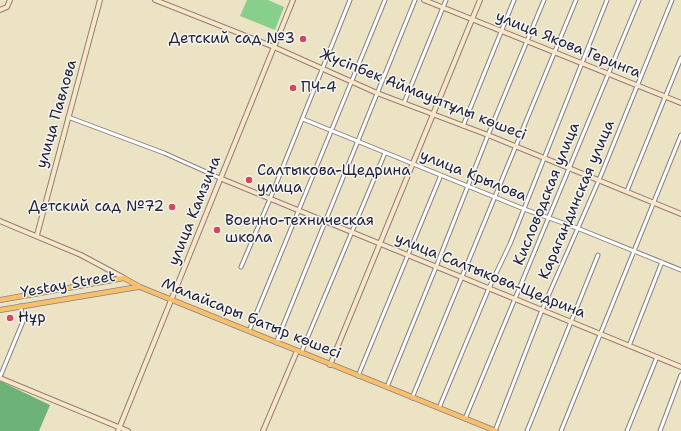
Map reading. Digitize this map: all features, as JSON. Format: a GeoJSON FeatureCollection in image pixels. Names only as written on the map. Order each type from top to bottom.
{"type":"FeatureCollection","features":[{"type":"Feature","properties":{"kind":"main road","name":"Малайсары батыр көшесі"},"geometry":{"type":"LineString","coordinates":[[124,278],[140,287],[495,431]]}},
{"type":"Feature","properties":{"kind":"main road","name":"Yestay Street"},"geometry":{"type":"LineString","coordinates":[[0,300],[124,278]]}},
{"type":"Feature","properties":{"kind":"main road","name":"Yestay Street"},"geometry":{"type":"LineString","coordinates":[[0,310],[129,287],[140,287]]}},
{"type":"Feature","properties":{"kind":"street"},"geometry":{"type":"LineString","coordinates":[[0,10],[7,7],[10,0]]}},
{"type":"Feature","properties":{"kind":"street","name":"улица Павлова"},"geometry":{"type":"LineString","coordinates":[[37,235],[100,0]]}},
{"type":"Feature","properties":{"kind":"street","name":"Жүсіпбек Аймауытұлы көшесі"},"geometry":{"type":"LineString","coordinates":[[155,0],[167,2],[324,68],[377,93],[516,146],[681,214]]}},
{"type":"Feature","properties":{"kind":"street","name":"улица Камзина"},"geometry":{"type":"LineString","coordinates":[[118,429],[222,179],[293,0]]}},
{"type":"Feature","properties":{"kind":"street"},"geometry":{"type":"LineString","coordinates":[[241,267],[324,68],[350,0]]}},
{"type":"Feature","properties":{"kind":"street"},"geometry":{"type":"LineString","coordinates":[[249,331],[385,0]]}},
{"type":"Feature","properties":{"kind":"street"},"geometry":{"type":"LineString","coordinates":[[276,342],[414,0]]}},
{"type":"Feature","properties":{"kind":"street","name":"улица Якова Геринга"},"geometry":{"type":"LineString","coordinates":[[424,0],[502,31],[554,54],[681,103]]}},
{"type":"Feature","properties":{"kind":"street"},"geometry":{"type":"LineString","coordinates":[[404,103],[446,0]]}},
{"type":"Feature","properties":{"kind":"street"},"geometry":{"type":"LineString","coordinates":[[330,365],[480,0]]}},
{"type":"Feature","properties":{"kind":"street"},"geometry":{"type":"LineString","coordinates":[[463,126],[514,0]]}},
{"type":"Feature","properties":{"kind":"street"},"geometry":{"type":"LineString","coordinates":[[386,388],[544,0]]}},
{"type":"Feature","properties":{"kind":"street"},"geometry":{"type":"LineString","coordinates":[[412,398],[463,278],[576,0]]}},
{"type":"Feature","properties":{"kind":"street"},"geometry":{"type":"LineString","coordinates":[[438,408],[524,209],[607,0]]}},
{"type":"Feature","properties":{"kind":"street","name":"Кисловодская улица"},"geometry":{"type":"LineString","coordinates":[[466,418],[639,0]]}},
{"type":"Feature","properties":{"kind":"street","name":"Карагандинская улица"},"geometry":{"type":"LineString","coordinates":[[495,431],[542,310],[599,180],[636,85],[672,0]]}},
{"type":"Feature","properties":{"kind":"street"},"geometry":{"type":"LineString","coordinates":[[626,191],[681,58]]}},
{"type":"Feature","properties":{"kind":"street","name":"улица Салтыкова-Щедрина"},"geometry":{"type":"LineString","coordinates":[[68,117],[164,153],[270,199],[463,278],[516,298],[681,367]]}},
{"type":"Feature","properties":{"kind":"street","name":"улица Крылова"},"geometry":{"type":"LineString","coordinates":[[303,119],[496,196],[549,219],[578,228],[681,270]]}},
{"type":"Feature","properties":{"kind":"street"},"geometry":{"type":"LineString","coordinates":[[561,431],[681,136]]}},
{"type":"Feature","properties":{"kind":"street"},"geometry":{"type":"LineString","coordinates":[[263,431],[352,232],[385,153]]}},
{"type":"Feature","properties":{"kind":"street"},"geometry":{"type":"LineString","coordinates":[[358,376],[442,175]]}},
{"type":"Feature","properties":{"kind":"street","name":"Малайсары батыр көшесі"},"geometry":{"type":"LineString","coordinates":[[0,221],[37,235],[81,255],[124,278]]}},
{"type":"Feature","properties":{"kind":"street"},"geometry":{"type":"LineString","coordinates":[[527,431],[598,255]]}},
{"type":"Feature","properties":{"kind":"street"},"geometry":{"type":"LineString","coordinates":[[630,346],[662,262]]}},
{"type":"Feature","properties":{"kind":"street"},"geometry":{"type":"LineString","coordinates":[[20,306],[24,319],[0,377],[118,429],[128,431]]}},
{"type":"Feature","properties":{"kind":"street"},"geometry":{"type":"LineString","coordinates":[[627,431],[657,357]]}},
{"type":"Feature","properties":{"kind":"street"},"geometry":{"type":"LineString","coordinates":[[660,431],[681,375]]}},
{"type":"Feature","properties":{"kind":"green space"},"geometry":{"type":"Polygon","coordinates":[[[247,0],[268,0],[284,7],[275,30],[240,16],[247,0]]]}},
{"type":"Feature","properties":{"kind":"green space"},"geometry":{"type":"Polygon","coordinates":[[[0,381],[50,405],[39,431],[0,431],[0,381]]]}},
{"type":"Feature","properties":{"kind":"place","name":"Детский сад №3"},"geometry":{"type":"Point","coordinates":[303,39]}},
{"type":"Feature","properties":{"kind":"place","name":"ПЧ-4"},"geometry":{"type":"Point","coordinates":[293,88]}},
{"type":"Feature","properties":{"kind":"place","name":"Салтыкова-Щедрина улица"},"geometry":{"type":"Point","coordinates":[249,180]}},
{"type":"Feature","properties":{"kind":"place","name":"Детский сад №72"},"geometry":{"type":"Point","coordinates":[172,207]}},
{"type":"Feature","properties":{"kind":"place","name":"Военно-техническая школа"},"geometry":{"type":"Point","coordinates":[217,230]}},
{"type":"Feature","properties":{"kind":"place","name":"Нұр"},"geometry":{"type":"Point","coordinates":[10,318]}}]}
